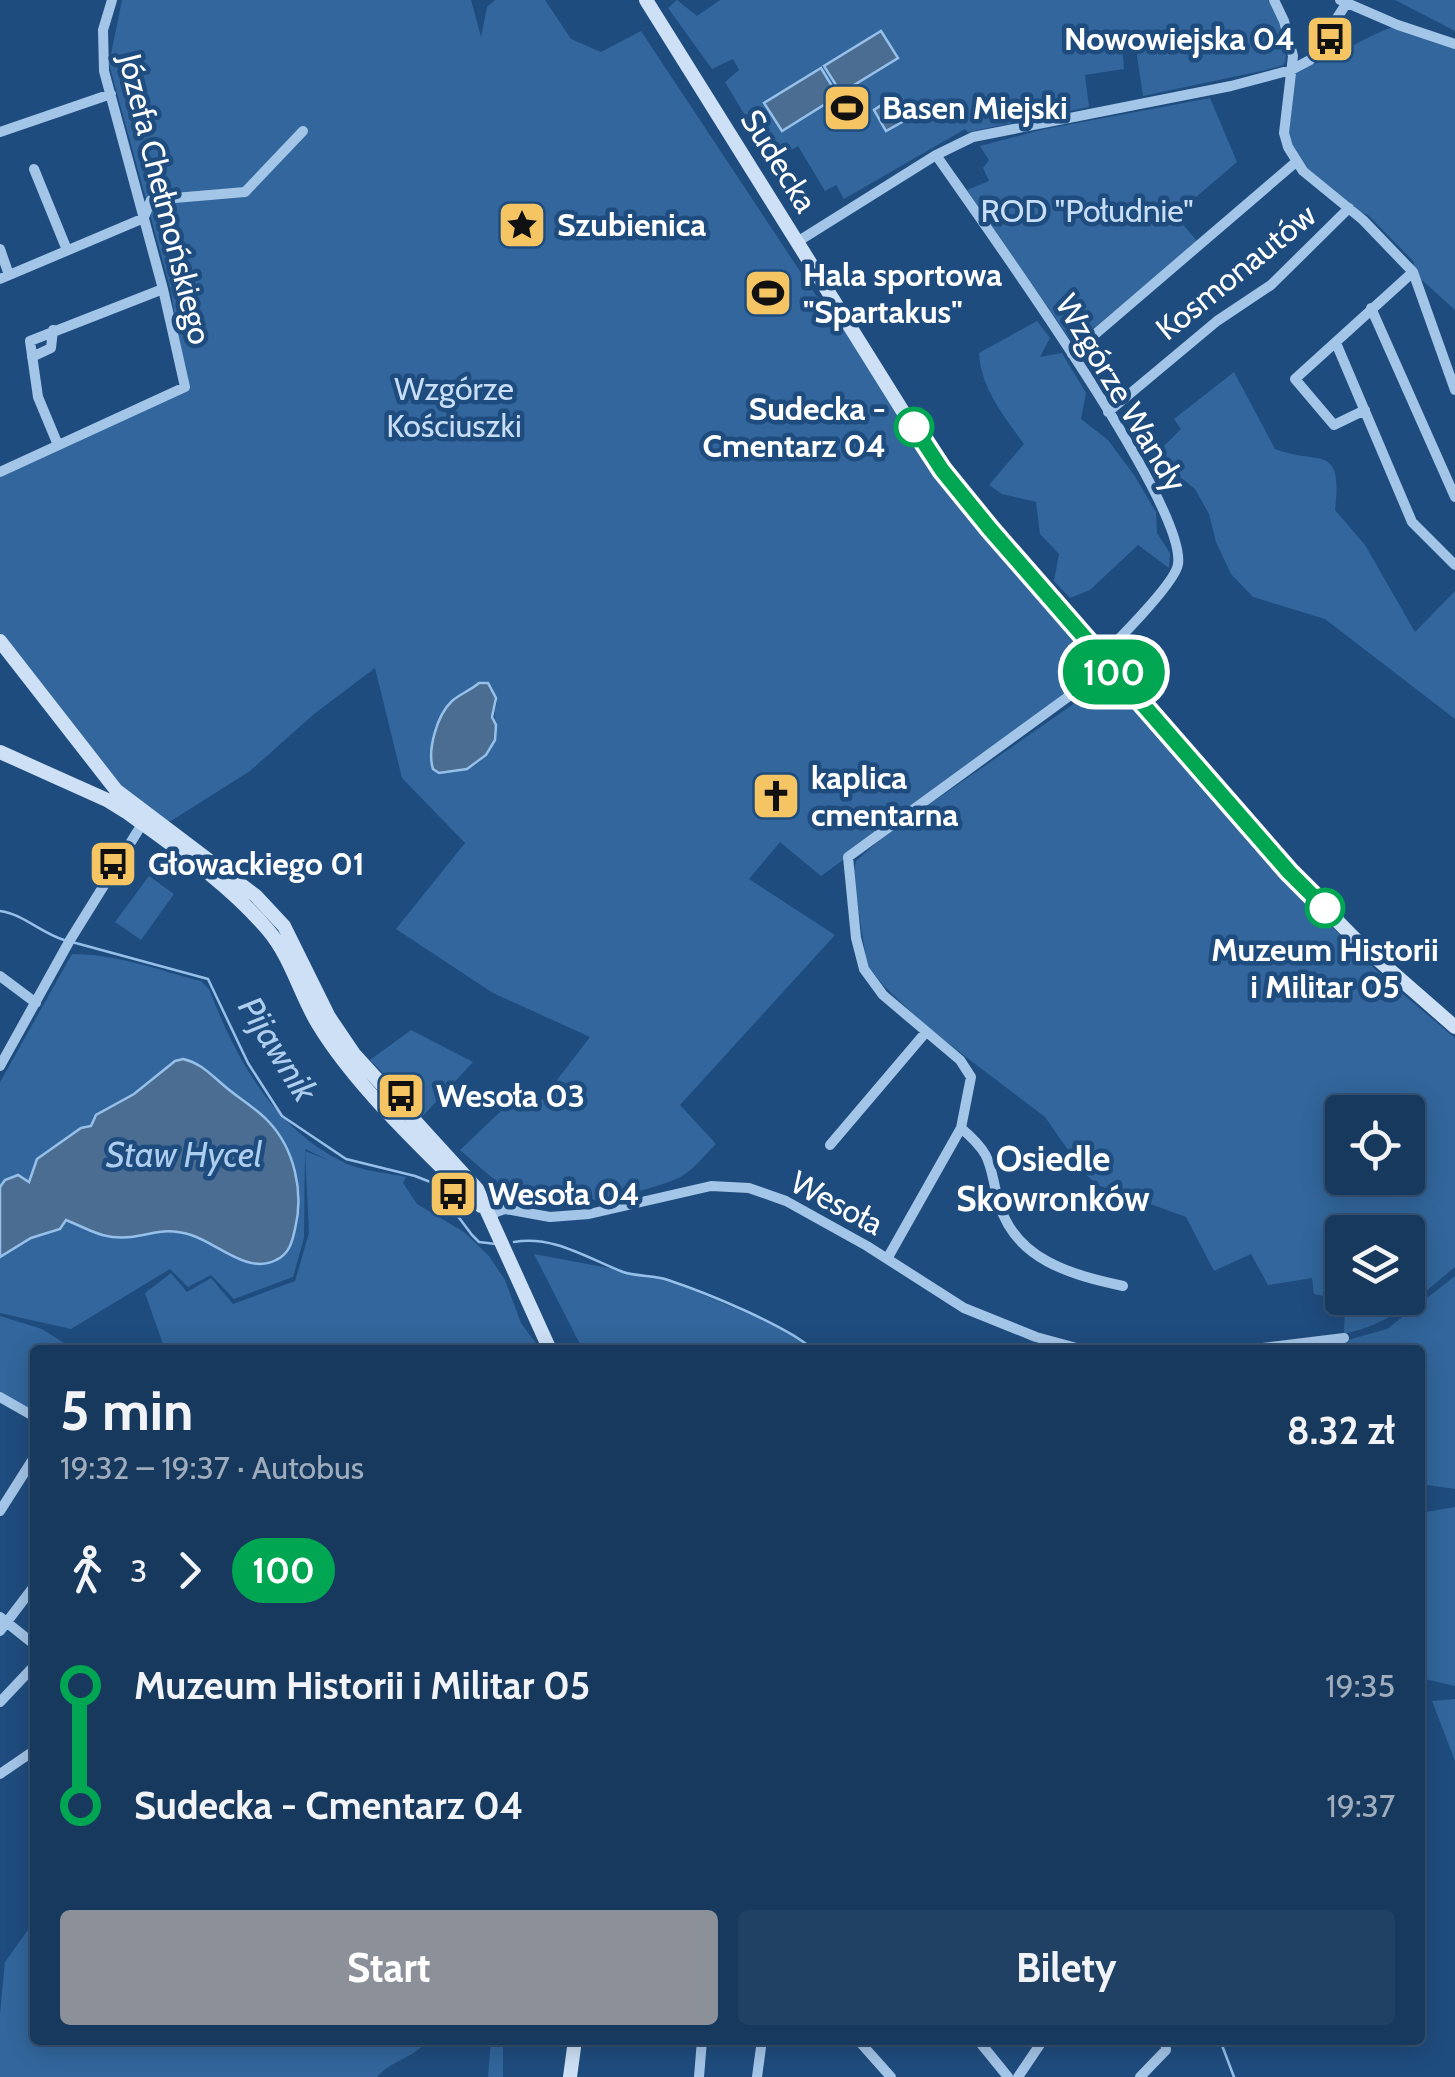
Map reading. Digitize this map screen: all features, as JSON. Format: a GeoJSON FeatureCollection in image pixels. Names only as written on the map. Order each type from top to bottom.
{"type":"FeatureCollection","features":[{"type":"Feature","properties":{"kind":"street","name":"Józefa Chełmońskiego"},"geometry":{"type":"LineString","coordinates":[[0,472],[185,387],[102,49],[112,0]]}},
{"type":"Feature","properties":{"kind":"street","name":"Sudecka"},"geometry":{"type":"LineString","coordinates":[[646,0],[927,450],[979,516],[1289,872],[1360,943],[1455,1027]]}},
{"type":"Feature","properties":{"kind":"street"},"geometry":{"type":"LineString","coordinates":[[1274,0],[1294,56],[1284,133],[1296,162],[1413,272],[1455,390]]}},
{"type":"Feature","properties":{"kind":"street"},"geometry":{"type":"LineString","coordinates":[[797,242],[936,154],[973,137],[1291,70],[1310,60],[1344,2],[1455,44]]}},
{"type":"Feature","properties":{"kind":"street"},"geometry":{"type":"LineString","coordinates":[[0,132],[111,94]]}},
{"type":"Feature","properties":{"kind":"street"},"geometry":{"type":"LineString","coordinates":[[0,249],[5,277],[144,218],[151,200],[245,192],[303,132]]}},
{"type":"Feature","properties":{"kind":"street","name":"Wzgórze Wandy"},"geometry":{"type":"LineString","coordinates":[[936,154],[1072,354],[1140,463],[1172,530],[1179,562],[1170,582],[1105,662]]}},
{"type":"Feature","properties":{"kind":"street"},"geometry":{"type":"LineString","coordinates":[[1072,354],[1296,162]]}},
{"type":"Feature","properties":{"kind":"street"},"geometry":{"type":"LineString","coordinates":[[34,169],[67,250]]}},
{"type":"Feature","properties":{"kind":"street","name":"Kosmonautów"},"geometry":{"type":"LineString","coordinates":[[1108,412],[1217,322],[1271,284],[1349,208]]}},
{"type":"Feature","properties":{"kind":"street"},"geometry":{"type":"LineString","coordinates":[[1365,410],[1334,424],[1295,380],[1413,272]]}},
{"type":"Feature","properties":{"kind":"street"},"geometry":{"type":"LineString","coordinates":[[58,444],[38,397],[30,341],[163,290]]}},
{"type":"Feature","properties":{"kind":"street"},"geometry":{"type":"LineString","coordinates":[[1371,308],[1455,497]]}},
{"type":"Feature","properties":{"kind":"street"},"geometry":{"type":"LineString","coordinates":[[32,357],[51,348],[53,330]]}},
{"type":"Feature","properties":{"kind":"street"},"geometry":{"type":"LineString","coordinates":[[1336,343],[1412,522],[1455,565]]}},
{"type":"Feature","properties":{"kind":"street"},"geometry":{"type":"LineString","coordinates":[[0,641],[112,795]]}},
{"type":"Feature","properties":{"kind":"street"},"geometry":{"type":"LineString","coordinates":[[887,1259],[962,1128],[971,1085],[969,1070],[882,994],[864,968],[856,938],[848,857],[1105,662]]}},
{"type":"Feature","properties":{"kind":"street"},"geometry":{"type":"LineString","coordinates":[[0,752],[112,795],[201,852],[275,914],[292,939],[329,1017],[354,1054],[477,1188],[548,1345]]}},
{"type":"Feature","properties":{"kind":"street"},"geometry":{"type":"LineString","coordinates":[[0,1066],[69,942],[145,819]]}},
{"type":"Feature","properties":{"kind":"street"},"geometry":{"type":"LineString","coordinates":[[0,976],[36,1003]]}},
{"type":"Feature","properties":{"kind":"street"},"geometry":{"type":"LineString","coordinates":[[830,1145],[926,1032]]}},
{"type":"Feature","properties":{"kind":"street"},"geometry":{"type":"LineString","coordinates":[[962,1128],[991,1162],[1006,1222],[1030,1252],[1068,1271],[1124,1286]]}},
{"type":"Feature","properties":{"kind":"street","name":"Wesoła"},"geometry":{"type":"LineString","coordinates":[[492,1217],[505,1210],[550,1217],[590,1214],[711,1186],[749,1188],[786,1200],[988,1319],[1064,1345]]}},
{"type":"Feature","properties":{"kind":"street"},"geometry":{"type":"LineString","coordinates":[[1287,1345],[1344,1338]]}},
{"type":"Feature","properties":{"kind":"street"},"geometry":{"type":"LineString","coordinates":[[0,1396],[30,1413]]}},
{"type":"Feature","properties":{"kind":"street"},"geometry":{"type":"LineString","coordinates":[[0,1511],[30,1464]]}},
{"type":"Feature","properties":{"kind":"street"},"geometry":{"type":"LineString","coordinates":[[30,1591],[3,1624],[30,1642]]}},
{"type":"Feature","properties":{"kind":"street"},"geometry":{"type":"LineString","coordinates":[[0,1702],[30,1670]]}},
{"type":"Feature","properties":{"kind":"street"},"geometry":{"type":"LineString","coordinates":[[0,1774],[30,1753]]}},
{"type":"Feature","properties":{"kind":"street"},"geometry":{"type":"LineString","coordinates":[[570,2077],[574,2045]]}},
{"type":"Feature","properties":{"kind":"street"},"geometry":{"type":"LineString","coordinates":[[698,2077],[701,2045]]}},
{"type":"Feature","properties":{"kind":"street"},"geometry":{"type":"LineString","coordinates":[[758,2077],[761,2045]]}},
{"type":"Feature","properties":{"kind":"street"},"geometry":{"type":"LineString","coordinates":[[864,2045],[890,2077]]}},
{"type":"Feature","properties":{"kind":"street"},"geometry":{"type":"LineString","coordinates":[[982,2045],[1008,2077]]}},
{"type":"Feature","properties":{"kind":"street"},"geometry":{"type":"LineString","coordinates":[[1018,2077],[1040,2045]]}},
{"type":"Feature","properties":{"kind":"street"},"geometry":{"type":"LineString","coordinates":[[1140,2077],[1166,2050],[1166,2045]]}},
{"type":"Feature","properties":{"kind":"green space","name":"Wzgórze Kościuszki"},"geometry":{"type":"Polygon","coordinates":[[[122,0],[471,0],[481,37],[487,7],[495,0],[545,0],[571,39],[601,52],[641,31],[821,303],[831,295],[927,450],[1109,667],[821,876],[780,842],[749,879],[835,935],[680,1105],[716,1144],[680,1177],[598,1200],[520,1202],[460,1150],[518,1095],[537,1106],[590,1037],[493,993],[396,929],[465,843],[402,778],[375,668],[314,714],[250,771],[171,821],[159,822],[124,790],[0,641],[0,472],[185,387],[171,291],[109,64],[122,0]],[[479,683],[447,708],[436,730],[430,762],[461,771],[486,755],[495,735],[497,703],[488,683],[479,683]]]}},
{"type":"Feature","properties":{"kind":"green space"},"geometry":{"type":"Polygon","coordinates":[[[677,0],[697,16],[720,0],[1268,0],[1283,31],[1286,57],[1284,65],[1266,70],[1143,96],[1135,43],[1122,45],[1124,69],[1085,75],[1089,107],[968,132],[965,129],[844,199],[836,185],[825,191],[798,146],[772,161],[725,82],[739,70],[733,59],[712,69],[668,8],[677,0]]]}},
{"type":"Feature","properties":{"kind":"green space"},"geometry":{"type":"Polygon","coordinates":[[[1395,0],[1455,0],[1455,31],[1395,0]]]}},
{"type":"Feature","properties":{"kind":"green space"},"geometry":{"type":"Polygon","coordinates":[[[1398,25],[1455,44],[1455,310],[1413,272],[1414,262],[1368,215],[1349,208],[1311,177],[1287,147],[1291,70],[1317,63],[1398,25]]]}},
{"type":"Feature","properties":{"kind":"green space","name":"ROD \"Południe\""},"geometry":{"type":"Polygon","coordinates":[[[1210,98],[1237,162],[1175,215],[1197,241],[1074,345],[967,190],[989,181],[983,168],[989,160],[980,146],[1045,129],[1210,98]]]}},
{"type":"Feature","properties":{"kind":"green space"},"geometry":{"type":"Polygon","coordinates":[[[1037,321],[1050,338],[1040,357],[1062,353],[1086,393],[1081,419],[1108,440],[1156,512],[1157,533],[1170,553],[1169,568],[1138,545],[1090,590],[1070,598],[1054,581],[1059,554],[1040,534],[1036,502],[1002,494],[989,485],[1024,444],[989,390],[979,353],[1037,321]]]}},
{"type":"Feature","properties":{"kind":"green space"},"geometry":{"type":"Polygon","coordinates":[[[1234,372],[1275,449],[1325,460],[1331,465],[1337,489],[1335,510],[1365,545],[1415,632],[1455,591],[1455,719],[1325,619],[1253,597],[1231,574],[1216,542],[1209,514],[1195,489],[1154,456],[1181,429],[1174,419],[1234,372]]]}},
{"type":"Feature","properties":{"kind":"green space"},"geometry":{"type":"Polygon","coordinates":[[[1108,680],[1282,878],[1385,979],[1455,1038],[1455,1267],[1425,1292],[1425,1215],[1325,1215],[1325,1296],[1314,1294],[1312,1278],[1268,1285],[1251,1254],[1214,1271],[1186,1217],[1098,1185],[1084,1173],[1045,1117],[928,1028],[883,985],[867,965],[853,875],[856,861],[884,836],[1108,680]]]}},
{"type":"Feature","properties":{"kind":"green space"},"geometry":{"type":"Polygon","coordinates":[[[149,876],[174,894],[141,940],[115,922],[149,876]]]}},
{"type":"Feature","properties":{"kind":"green space"},"geometry":{"type":"Polygon","coordinates":[[[72,954],[121,960],[201,981],[209,989],[245,1066],[278,1111],[320,1149],[345,1163],[406,1177],[403,1183],[417,1204],[464,1232],[489,1256],[505,1280],[521,1323],[537,1345],[162,1345],[145,1293],[171,1273],[187,1292],[211,1278],[233,1304],[295,1281],[309,1233],[305,1151],[330,1161],[305,1149],[304,1238],[293,1277],[234,1299],[211,1275],[188,1287],[170,1269],[71,1329],[0,1313],[0,1082],[72,954]]]}},
{"type":"Feature","properties":{"kind":"green space"},"geometry":{"type":"Polygon","coordinates":[[[411,1030],[473,1062],[420,1119],[413,1104],[370,1060],[411,1030]]]}},
{"type":"Feature","properties":{"kind":"green space"},"geometry":{"type":"Polygon","coordinates":[[[534,1254],[667,1279],[795,1334],[808,1345],[580,1345],[534,1254]]]}},
{"type":"Feature","properties":{"kind":"green space"},"geometry":{"type":"Polygon","coordinates":[[[1455,1276],[1455,1489],[1425,1485],[1425,1345],[1330,1345],[1387,1329],[1405,1315],[1425,1315],[1425,1299],[1455,1276]]]}},
{"type":"Feature","properties":{"kind":"green space"},"geometry":{"type":"Polygon","coordinates":[[[1345,1315],[1392,1315],[1377,1323],[1344,1334],[1345,1315]]]}},
{"type":"Feature","properties":{"kind":"green space"},"geometry":{"type":"Polygon","coordinates":[[[0,1316],[42,1329],[67,1345],[30,1345],[30,1413],[0,1396],[0,1316]]]}},
{"type":"Feature","properties":{"kind":"green space"},"geometry":{"type":"Polygon","coordinates":[[[1455,1507],[1455,1686],[1425,1679],[1425,1512],[1455,1507]]]}},
{"type":"Feature","properties":{"kind":"green space"},"geometry":{"type":"Polygon","coordinates":[[[1455,1699],[1455,1761],[1432,1701],[1455,1699]]]}},
{"type":"Feature","properties":{"kind":"green space"},"geometry":{"type":"Polygon","coordinates":[[[30,1927],[30,2045],[423,2045],[377,2077],[0,2077],[5,1962],[30,1927]]]}},
{"type":"Feature","properties":{"kind":"green space"},"geometry":{"type":"Polygon","coordinates":[[[491,2045],[503,2045],[503,2077],[488,2077],[491,2045]]]}},
{"type":"Feature","properties":{"kind":"water"},"geometry":{"type":"Polygon","coordinates":[[[881,31],[898,58],[841,93],[824,66],[881,31]]]}},
{"type":"Feature","properties":{"kind":"water"},"geometry":{"type":"Polygon","coordinates":[[[821,68],[838,96],[782,131],[764,103],[821,68]]]}},
{"type":"Feature","properties":{"kind":"water"},"geometry":{"type":"Polygon","coordinates":[[[895,96],[901,97],[911,117],[886,131],[874,110],[895,96]]]}},
{"type":"Feature","properties":{"kind":"water"},"geometry":{"type":"Polygon","coordinates":[[[479,683],[488,683],[496,698],[492,717],[495,740],[486,755],[467,769],[439,773],[431,761],[438,724],[452,701],[479,683]]]}},
{"type":"Feature","properties":{"kind":"water","name":"Staw Hycel"},"geometry":{"type":"Polygon","coordinates":[[[183,1059],[203,1068],[257,1111],[285,1145],[298,1186],[298,1215],[293,1239],[284,1255],[255,1264],[182,1233],[112,1237],[66,1220],[60,1229],[31,1238],[0,1257],[0,1187],[5,1180],[18,1175],[29,1182],[37,1159],[81,1128],[91,1126],[96,1115],[183,1059]]]}},
{"type":"Feature","properties":{"kind":"waterway","name":"Pijawnik"},"geometry":{"type":"LineString","coordinates":[[0,911],[64,940]]}},
{"type":"Feature","properties":{"kind":"waterway","name":"Pijawnik"},"geometry":{"type":"LineString","coordinates":[[72,942],[208,979],[248,1063],[282,1116],[346,1159],[433,1183],[479,1242],[496,1244]]}},
{"type":"Feature","properties":{"kind":"waterway","name":"Pijawnik"},"geometry":{"type":"LineString","coordinates":[[514,1242],[556,1245],[623,1272],[663,1278],[765,1320],[808,1345]]}},
{"type":"Feature","properties":{"kind":"waterway","name":"Pijawnik"},"geometry":{"type":"LineString","coordinates":[[1222,2045],[1234,2077]]}},
{"type":"Feature","properties":{"kind":"bus line","name":"100"},"geometry":{"type":"LineString","coordinates":[[914,427],[927,450],[990,529],[1289,872],[1325,908]]}},
{"type":"Feature","properties":{"kind":"place","name":"Nowowiejska 04"},"geometry":{"type":"Point","coordinates":[1330,39]}},
{"type":"Feature","properties":{"kind":"place","name":"Basen Miejski"},"geometry":{"type":"Point","coordinates":[847,108]}},
{"type":"Feature","properties":{"kind":"place","name":"Szubienica"},"geometry":{"type":"Point","coordinates":[522,225]}},
{"type":"Feature","properties":{"kind":"place","name":"Hala sportowa \"Spartakus\""},"geometry":{"type":"Point","coordinates":[768,293]}},
{"type":"Feature","properties":{"kind":"place","name":"Sudecka - Cmentarz 04"},"geometry":{"type":"Point","coordinates":[914,427]}},
{"type":"Feature","properties":{"kind":"place","name":"kaplica cmentarna"},"geometry":{"type":"Point","coordinates":[776,796]}},
{"type":"Feature","properties":{"kind":"place","name":"Głowackiego 01"},"geometry":{"type":"Point","coordinates":[113,864]}},
{"type":"Feature","properties":{"kind":"place","name":"Muzeum Historii i Militar 05"},"geometry":{"type":"Point","coordinates":[1325,908]}},
{"type":"Feature","properties":{"kind":"place","name":"Wesoła 03"},"geometry":{"type":"Point","coordinates":[401,1096]}},
{"type":"Feature","properties":{"kind":"place","name":"Wesoła 04"},"geometry":{"type":"Point","coordinates":[453,1194]}},
{"type":"Feature","properties":{"kind":"district","name":"Osiedle Skowronków"},"geometry":{"type":"Point","coordinates":[1053,1179]}}]}
